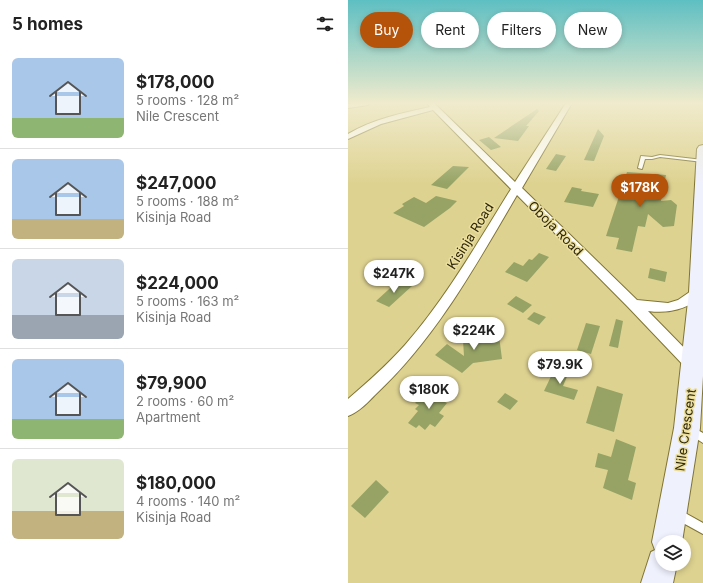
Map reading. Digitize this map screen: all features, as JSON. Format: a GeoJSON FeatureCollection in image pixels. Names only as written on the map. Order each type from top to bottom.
{"type":"FeatureCollection","features":[{"type":"Feature","properties":{"kind":"street"},"geometry":{"type":"LineString","coordinates":[[348,137],[359,130]]}},
{"type":"Feature","properties":{"kind":"street","name":"Oboja Road"},"geometry":{"type":"LineString","coordinates":[[457,130],[633,304],[693,380]]}},
{"type":"Feature","properties":{"kind":"street","name":"Kisinja Road"},"geometry":{"type":"LineString","coordinates":[[348,409],[369,390],[416,342],[462,276],[552,130]]}},
{"type":"Feature","properties":{"kind":"street","name":"Nile Crescent"},"geometry":{"type":"LineString","coordinates":[[668,535],[673,510],[695,433],[693,380],[699,339],[703,149]]}},
{"type":"Feature","properties":{"kind":"street"},"geometry":{"type":"LineString","coordinates":[[633,304],[655,308],[672,308],[683,304],[700,289]]}},
{"type":"Feature","properties":{"kind":"street"},"geometry":{"type":"LineString","coordinates":[[657,583],[660,571]]}},
{"type":"Feature","properties":{"kind":"lane"},"geometry":{"type":"LineString","coordinates":[[640,168],[642,157],[652,158],[660,156],[703,161]]}},
{"type":"Feature","properties":{"kind":"lane"},"geometry":{"type":"LineString","coordinates":[[673,510],[703,529]]}},
{"type":"Feature","properties":{"kind":"building"},"geometry":{"type":"Polygon","coordinates":[[[506,130],[526,130],[518,141],[494,138],[506,130]]]}},
{"type":"Feature","properties":{"kind":"building"},"geometry":{"type":"Polygon","coordinates":[[[597,130],[599,130],[604,136],[594,161],[584,160],[597,130]]]}},
{"type":"Feature","properties":{"kind":"building"},"geometry":{"type":"Polygon","coordinates":[[[489,137],[501,147],[491,150],[479,140],[489,137]]]}},
{"type":"Feature","properties":{"kind":"building"},"geometry":{"type":"Polygon","coordinates":[[[556,154],[566,156],[556,171],[546,169],[556,154]]]}},
{"type":"Feature","properties":{"kind":"building"},"geometry":{"type":"Polygon","coordinates":[[[453,166],[469,167],[447,189],[431,185],[453,166]]]}},
{"type":"Feature","properties":{"kind":"building"},"geometry":{"type":"Polygon","coordinates":[[[627,172],[666,175],[661,201],[671,200],[677,205],[674,226],[663,227],[648,214],[645,227],[638,226],[632,252],[616,249],[619,238],[606,236],[627,172]]]}},
{"type":"Feature","properties":{"kind":"building"},"geometry":{"type":"Polygon","coordinates":[[[572,187],[582,189],[581,191],[599,194],[593,207],[564,202],[572,187]]]}},
{"type":"Feature","properties":{"kind":"building"},"geometry":{"type":"Polygon","coordinates":[[[436,196],[457,201],[424,227],[393,213],[404,206],[402,204],[414,197],[426,203],[436,196]]]}},
{"type":"Feature","properties":{"kind":"building"},"geometry":{"type":"Polygon","coordinates":[[[539,253],[549,257],[527,282],[505,272],[514,262],[523,266],[529,259],[532,260],[539,253]]]}},
{"type":"Feature","properties":{"kind":"building"},"geometry":{"type":"Polygon","coordinates":[[[650,268],[667,272],[665,282],[648,278],[650,268]]]}},
{"type":"Feature","properties":{"kind":"building"},"geometry":{"type":"Polygon","coordinates":[[[399,280],[412,286],[389,307],[376,301],[399,280]]]}},
{"type":"Feature","properties":{"kind":"building"},"geometry":{"type":"Polygon","coordinates":[[[516,296],[532,305],[523,313],[507,304],[516,296]]]}},
{"type":"Feature","properties":{"kind":"building"},"geometry":{"type":"Polygon","coordinates":[[[534,312],[546,317],[539,325],[527,319],[534,312]]]}},
{"type":"Feature","properties":{"kind":"building"},"geometry":{"type":"Polygon","coordinates":[[[616,319],[623,321],[618,348],[609,346],[616,319]]]}},
{"type":"Feature","properties":{"kind":"building"},"geometry":{"type":"Polygon","coordinates":[[[586,323],[600,326],[591,354],[577,350],[586,323]]]}},
{"type":"Feature","properties":{"kind":"building"},"geometry":{"type":"Polygon","coordinates":[[[498,328],[502,359],[473,363],[462,373],[435,355],[447,344],[464,356],[463,340],[479,338],[478,331],[498,328]]]}},
{"type":"Feature","properties":{"kind":"building"},"geometry":{"type":"Polygon","coordinates":[[[555,368],[569,372],[563,386],[578,390],[574,400],[544,391],[555,368]]]}},
{"type":"Feature","properties":{"kind":"building"},"geometry":{"type":"Polygon","coordinates":[[[597,386],[623,394],[614,432],[586,423],[597,386]]]}},
{"type":"Feature","properties":{"kind":"building"},"geometry":{"type":"Polygon","coordinates":[[[434,388],[445,394],[441,400],[447,403],[439,413],[444,416],[435,427],[430,424],[425,430],[419,425],[416,428],[408,423],[418,411],[415,409],[419,405],[415,403],[424,394],[427,396],[434,388]]]}},
{"type":"Feature","properties":{"kind":"building"},"geometry":{"type":"Polygon","coordinates":[[[505,393],[518,401],[510,410],[497,402],[505,393]]]}},
{"type":"Feature","properties":{"kind":"building"},"geometry":{"type":"Polygon","coordinates":[[[616,439],[636,447],[628,480],[636,483],[632,500],[603,488],[608,470],[595,467],[598,453],[611,457],[616,439]]]}},
{"type":"Feature","properties":{"kind":"building"},"geometry":{"type":"Polygon","coordinates":[[[376,480],[389,492],[365,518],[351,506],[376,480]]]}}]}
